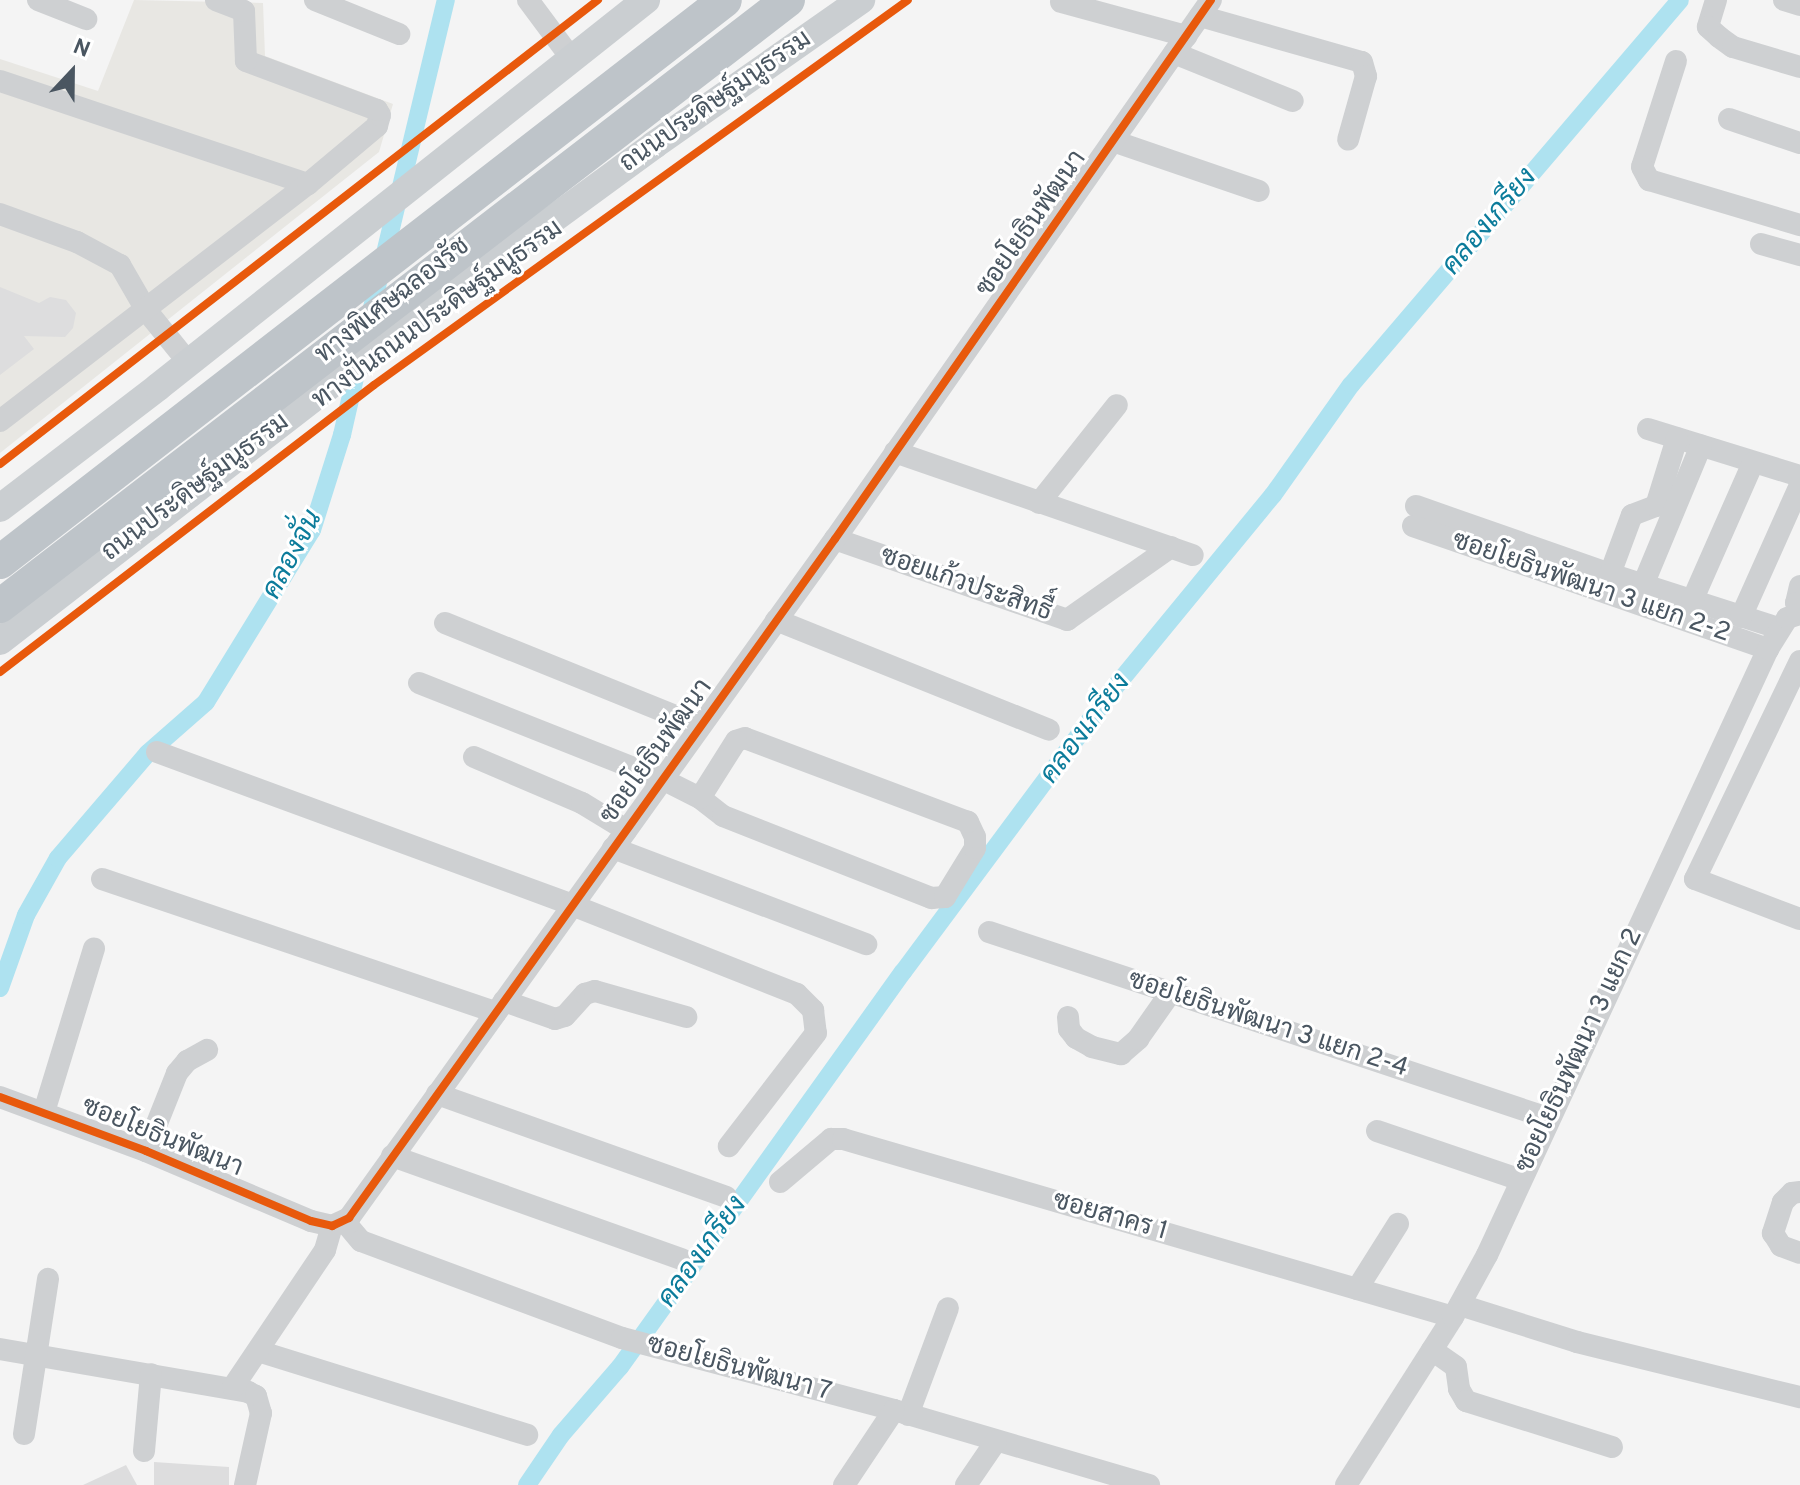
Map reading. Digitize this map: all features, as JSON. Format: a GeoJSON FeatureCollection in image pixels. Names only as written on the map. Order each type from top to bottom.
{"type":"FeatureCollection","features":[{"type":"Feature","properties":{"kind":"highway","name":"ทางพิเศษฉลองรัช"},"geometry":{"type":"LineString","coordinates":[[0,562],[725,0]]}},
{"type":"Feature","properties":{"kind":"highway","name":"ทางพิเศษฉลองรัช"},"geometry":{"type":"LineString","coordinates":[[0,606],[788,0]]}},
{"type":"Feature","properties":{"kind":"main road"},"geometry":{"type":"LineString","coordinates":[[0,508],[87,443],[646,0]]}},
{"type":"Feature","properties":{"kind":"main road","name":"ถนนประดิษฐ์มนูธรรม"},"geometry":{"type":"LineString","coordinates":[[0,641],[152,520],[396,334],[654,145],[861,0]]}},
{"type":"Feature","properties":{"kind":"main road"},"geometry":{"type":"LineString","coordinates":[[158,387],[153,435],[157,451],[171,470],[191,477],[241,455]]}},
{"type":"Feature","properties":{"kind":"main road"},"geometry":{"type":"LineString","coordinates":[[87,443],[140,451],[158,472],[167,492],[164,506],[152,520]]}},
{"type":"Feature","properties":{"kind":"street"},"geometry":{"type":"LineString","coordinates":[[38,0],[86,19]]}},
{"type":"Feature","properties":{"kind":"street"},"geometry":{"type":"LineString","coordinates":[[4,414],[146,310],[372,131],[380,115],[377,110],[246,61],[244,11],[216,0]]}},
{"type":"Feature","properties":{"kind":"street"},"geometry":{"type":"LineString","coordinates":[[315,0],[399,34]]}},
{"type":"Feature","properties":{"kind":"street"},"geometry":{"type":"LineString","coordinates":[[528,0],[571,58]]}},
{"type":"Feature","properties":{"kind":"street"},"geometry":{"type":"LineString","coordinates":[[1716,0],[1708,27],[1719,37],[1733,47],[1800,67]]}},
{"type":"Feature","properties":{"kind":"street"},"geometry":{"type":"LineString","coordinates":[[1784,0],[1800,5]]}},
{"type":"Feature","properties":{"kind":"street"},"geometry":{"type":"LineString","coordinates":[[1061,2],[1180,44],[1293,101]]}},
{"type":"Feature","properties":{"kind":"street"},"geometry":{"type":"LineString","coordinates":[[1205,8],[1362,62],[1366,76],[1348,140]]}},
{"type":"Feature","properties":{"kind":"street","name":"ซอยโยธินพัฒนา"},"geometry":{"type":"LineString","coordinates":[[0,1097],[146,1151],[311,1221],[338,1223],[362,1204],[392,1156],[835,539],[1205,8]]}},
{"type":"Feature","properties":{"kind":"street"},"geometry":{"type":"LineString","coordinates":[[1676,61],[1642,167],[1649,180],[1800,225]]}},
{"type":"Feature","properties":{"kind":"street"},"geometry":{"type":"LineString","coordinates":[[0,81],[308,184]]}},
{"type":"Feature","properties":{"kind":"street"},"geometry":{"type":"LineString","coordinates":[[1729,119],[1800,143]]}},
{"type":"Feature","properties":{"kind":"street"},"geometry":{"type":"LineString","coordinates":[[1113,141],[1259,191]]}},
{"type":"Feature","properties":{"kind":"street"},"geometry":{"type":"LineString","coordinates":[[0,214],[77,242],[120,265],[146,310],[188,362]]}},
{"type":"Feature","properties":{"kind":"street"},"geometry":{"type":"LineString","coordinates":[[1761,244],[1800,255]]}},
{"type":"Feature","properties":{"kind":"street"},"geometry":{"type":"LineString","coordinates":[[1039,503],[1117,405]]}},
{"type":"Feature","properties":{"kind":"street"},"geometry":{"type":"LineString","coordinates":[[1648,429],[1800,476]]}},
{"type":"Feature","properties":{"kind":"street"},"geometry":{"type":"LineString","coordinates":[[1677,438],[1656,506],[1632,515],[1610,574],[1778,628],[1787,618],[1800,612],[1796,603],[1800,586]]}},
{"type":"Feature","properties":{"kind":"street"},"geometry":{"type":"LineString","coordinates":[[1643,585],[1701,446]]}},
{"type":"Feature","properties":{"kind":"street"},"geometry":{"type":"LineString","coordinates":[[895,452],[1193,555]]}},
{"type":"Feature","properties":{"kind":"street"},"geometry":{"type":"LineString","coordinates":[[1692,601],[1753,463]]}},
{"type":"Feature","properties":{"kind":"street"},"geometry":{"type":"LineString","coordinates":[[1741,617],[1800,485]]}},
{"type":"Feature","properties":{"kind":"street","name":"ซอยโยธินพัฒนา 3 แยก 2-2"},"geometry":{"type":"LineString","coordinates":[[1610,574],[1414,516],[1768,649]]}},
{"type":"Feature","properties":{"kind":"street","name":"ซอยแก้วประสิทธื์"},"geometry":{"type":"LineString","coordinates":[[835,539],[1067,620],[1171,547]]}},
{"type":"Feature","properties":{"kind":"street"},"geometry":{"type":"LineString","coordinates":[[776,620],[1049,730]]}},
{"type":"Feature","properties":{"kind":"street"},"geometry":{"type":"LineString","coordinates":[[445,623],[700,726]]}},
{"type":"Feature","properties":{"kind":"street","name":"ซอยโยธินพัฒนา 3 แยก 2"},"geometry":{"type":"LineString","coordinates":[[1346,1485],[1456,1311],[1521,1180],[1778,628]]}},
{"type":"Feature","properties":{"kind":"street"},"geometry":{"type":"LineString","coordinates":[[1800,661],[1695,879],[1800,919]]}},
{"type":"Feature","properties":{"kind":"street"},"geometry":{"type":"LineString","coordinates":[[419,683],[662,779],[700,798],[723,816],[931,898],[945,897],[975,848],[975,837],[968,822],[745,738],[736,741],[700,798]]}},
{"type":"Feature","properties":{"kind":"street"},"geometry":{"type":"LineString","coordinates":[[157,752],[572,905],[797,994],[813,1010],[816,1033],[808,1048],[729,1146]]}},
{"type":"Feature","properties":{"kind":"street"},"geometry":{"type":"LineString","coordinates":[[474,757],[582,803],[620,839],[866,944]]}},
{"type":"Feature","properties":{"kind":"street"},"geometry":{"type":"LineString","coordinates":[[102,879],[500,1006],[555,1019],[565,1016],[585,994],[595,991],[686,1017]]}},
{"type":"Feature","properties":{"kind":"street","name":"ซอยโยธินพัฒนา 3 แยก 2-4"},"geometry":{"type":"LineString","coordinates":[[989,932],[1548,1118]]}},
{"type":"Feature","properties":{"kind":"street"},"geometry":{"type":"LineString","coordinates":[[44,1112],[94,948]]}},
{"type":"Feature","properties":{"kind":"street"},"geometry":{"type":"LineString","coordinates":[[1068,1017],[1069,1029],[1076,1038],[1092,1047],[1121,1054],[1138,1039],[1171,992]]}},
{"type":"Feature","properties":{"kind":"street"},"geometry":{"type":"LineString","coordinates":[[146,1151],[177,1073],[187,1061],[207,1050]]}},
{"type":"Feature","properties":{"kind":"street"},"geometry":{"type":"LineString","coordinates":[[437,1094],[726,1197]]}},
{"type":"Feature","properties":{"kind":"street"},"geometry":{"type":"LineString","coordinates":[[1377,1131],[1521,1180]]}},
{"type":"Feature","properties":{"kind":"street","name":"ซอยสาคร 1"},"geometry":{"type":"LineString","coordinates":[[780,1182],[831,1139],[843,1139],[1357,1289],[1800,1397]]}},
{"type":"Feature","properties":{"kind":"street"},"geometry":{"type":"LineString","coordinates":[[392,1156],[682,1259]]}},
{"type":"Feature","properties":{"kind":"street"},"geometry":{"type":"LineString","coordinates":[[1800,1192],[1792,1193],[1783,1202],[1773,1233],[1781,1246],[1800,1253]]}},
{"type":"Feature","properties":{"kind":"street"},"geometry":{"type":"LineString","coordinates":[[233,1387],[325,1250],[338,1223]]}},
{"type":"Feature","properties":{"kind":"street","name":"ซอยโยธินพัฒนา 7"},"geometry":{"type":"LineString","coordinates":[[338,1223],[361,1241],[622,1338],[901,1412],[1149,1485]]}},
{"type":"Feature","properties":{"kind":"street"},"geometry":{"type":"LineString","coordinates":[[1357,1289],[1398,1224]]}},
{"type":"Feature","properties":{"kind":"street"},"geometry":{"type":"LineString","coordinates":[[24,1434],[48,1279]]}},
{"type":"Feature","properties":{"kind":"street"},"geometry":{"type":"LineString","coordinates":[[844,1485],[901,1412],[948,1308]]}},
{"type":"Feature","properties":{"kind":"street"},"geometry":{"type":"LineString","coordinates":[[0,1349],[233,1387],[256,1396],[261,1413],[245,1485]]}},
{"type":"Feature","properties":{"kind":"street"},"geometry":{"type":"LineString","coordinates":[[1432,1350],[1456,1367],[1459,1389],[1466,1401],[1612,1447]]}},
{"type":"Feature","properties":{"kind":"street"},"geometry":{"type":"LineString","coordinates":[[258,1351],[527,1435]]}},
{"type":"Feature","properties":{"kind":"street"},"geometry":{"type":"LineString","coordinates":[[144,1451],[151,1374]]}},
{"type":"Feature","properties":{"kind":"street"},"geometry":{"type":"LineString","coordinates":[[966,1485],[996,1441]]}},
{"type":"Feature","properties":{"kind":"shaded area"},"geometry":{"type":"Polygon","coordinates":[[[134,0],[263,3],[265,56],[393,104],[379,152],[0,453],[0,59],[98,91],[134,0]]]}},
{"type":"Feature","properties":{"kind":"building"},"geometry":{"type":"Polygon","coordinates":[[[0,287],[39,303],[50,297],[66,300],[76,313],[73,328],[65,337],[24,336],[34,349],[0,375],[0,287]]]}},
{"type":"Feature","properties":{"kind":"building"},"geometry":{"type":"Polygon","coordinates":[[[154,1462],[229,1467],[229,1485],[154,1485],[154,1462]]]}},
{"type":"Feature","properties":{"kind":"building"},"geometry":{"type":"Polygon","coordinates":[[[126,1465],[137,1485],[83,1485],[126,1465]]]}},
{"type":"Feature","properties":{"kind":"waterway","name":"คลองจั่น"},"geometry":{"type":"LineString","coordinates":[[369,320],[446,0]]}},
{"type":"Feature","properties":{"kind":"waterway","name":"คลองเกรียง"},"geometry":{"type":"LineString","coordinates":[[527,1485],[561,1435],[620,1367],[903,972],[1111,692],[1273,495],[1351,385],[1680,0]]}},
{"type":"Feature","properties":{"kind":"waterway","name":"คลองจั่น"},"geometry":{"type":"LineString","coordinates":[[0,988],[26,915],[58,858],[148,753],[206,702],[312,530],[342,435],[359,360]]}},
{"type":"Feature","properties":{"kind":"cycle path"},"geometry":{"type":"LineString","coordinates":[[0,464],[598,0]]}},
{"type":"Feature","properties":{"kind":"cycle path","name":"ทางปั่นถนนประดิษฐ์มนูธรรม"},"geometry":{"type":"LineString","coordinates":[[0,672],[374,385],[908,0]]}},
{"type":"Feature","properties":{"kind":"cycle path"},"geometry":{"type":"LineString","coordinates":[[0,1097],[146,1151],[311,1221],[332,1226],[349,1218],[835,539],[1211,0]]}}]}
